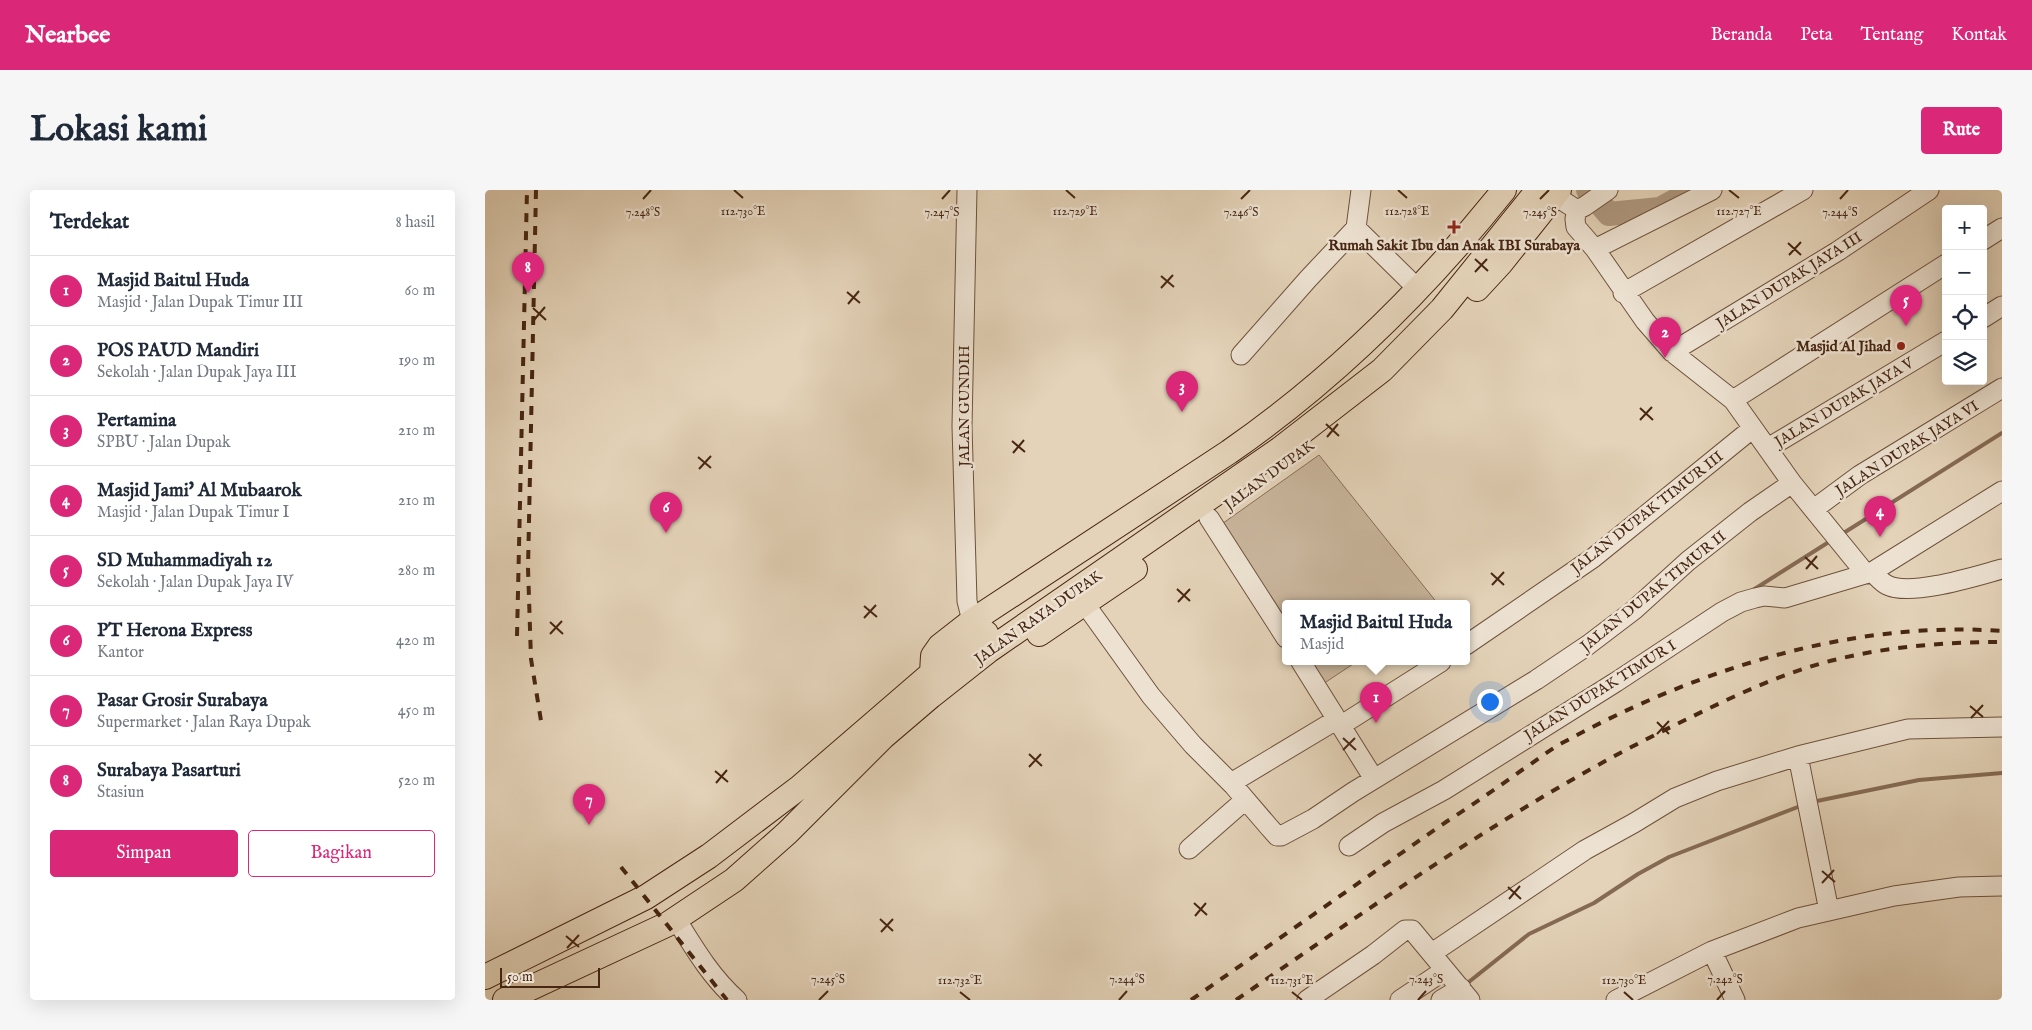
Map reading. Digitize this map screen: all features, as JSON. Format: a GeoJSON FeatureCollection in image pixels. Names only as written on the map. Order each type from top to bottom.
{"type":"FeatureCollection","features":[{"type":"Feature","properties":{"kind":"main road"},"geometry":{"type":"LineString","coordinates":[[1297,410],[1418,289],[1462,242],[1504,190]]}},
{"type":"Feature","properties":{"kind":"main road","name":"JALAN RAYA DUPAK"},"geometry":{"type":"LineString","coordinates":[[485,977],[646,897],[741,833],[931,685],[988,651],[1068,594],[1198,508],[1280,449],[1381,370],[1443,309],[1462,284],[1520,190]]}},
{"type":"Feature","properties":{"kind":"main road","name":"JALAN RAYA DUPAK"},"geometry":{"type":"LineString","coordinates":[[505,1000],[676,919],[734,880],[764,855],[883,737],[975,641],[1125,530],[1239,462],[1297,410],[1371,359],[1433,297],[1462,284],[1550,192]]}},
{"type":"Feature","properties":{"kind":"main road","name":"JALAN DUPAK"},"geometry":{"type":"LineString","coordinates":[[931,685],[946,696],[955,694],[1209,518],[1342,421],[1403,370],[1462,284]]}},
{"type":"Feature","properties":{"kind":"main road"},"geometry":{"type":"LineString","coordinates":[[931,685],[933,656],[940,646],[972,621],[1125,530]]}},
{"type":"Feature","properties":{"kind":"main road"},"geometry":{"type":"LineString","coordinates":[[741,833],[764,855]]}},
{"type":"Feature","properties":{"kind":"street","name":"JALAN GUNDIH"},"geometry":{"type":"LineString","coordinates":[[967,190],[962,426],[967,601],[972,621]]}},
{"type":"Feature","properties":{"kind":"street"},"geometry":{"type":"LineString","coordinates":[[1241,355],[1356,228],[1361,190]]}},
{"type":"Feature","properties":{"kind":"street"},"geometry":{"type":"LineString","coordinates":[[1595,249],[1712,190]]}},
{"type":"Feature","properties":{"kind":"street"},"geometry":{"type":"LineString","coordinates":[[1623,293],[1803,190]]}},
{"type":"Feature","properties":{"kind":"street","name":"JALAN DUPAK JAYA III"},"geometry":{"type":"LineString","coordinates":[[1672,352],[1838,251],[1929,190]]}},
{"type":"Feature","properties":{"kind":"street"},"geometry":{"type":"LineString","coordinates":[[1606,191],[1581,208],[1575,217],[1577,227],[1595,249],[1623,293],[1645,321],[1672,352],[1733,400],[1792,483],[1869,573],[1887,585],[1899,589],[1938,585],[2002,569]]}},
{"type":"Feature","properties":{"kind":"street"},"geometry":{"type":"LineString","coordinates":[[1550,192],[1581,208]]}},
{"type":"Feature","properties":{"kind":"street"},"geometry":{"type":"LineString","coordinates":[[1356,228],[1418,289]]}},
{"type":"Feature","properties":{"kind":"street"},"geometry":{"type":"LineString","coordinates":[[1987,237],[2002,228]]}},
{"type":"Feature","properties":{"kind":"street"},"geometry":{"type":"LineString","coordinates":[[1733,400],[1942,267]]}},
{"type":"Feature","properties":{"kind":"street"},"geometry":{"type":"LineString","coordinates":[[1987,315],[2002,306]]}},
{"type":"Feature","properties":{"kind":"street","name":"JALAN DUPAK JAYA V"},"geometry":{"type":"LineString","coordinates":[[1768,448],[1942,343]]}},
{"type":"Feature","properties":{"kind":"street","name":"JALAN DUPAK JAYA VI"},"geometry":{"type":"LineString","coordinates":[[1814,508],[1860,475],[2002,388]]}},
{"type":"Feature","properties":{"kind":"street","name":"JALAN DUPAK TIMUR III"},"geometry":{"type":"LineString","coordinates":[[1470,642],[1593,558],[1753,428]]}},
{"type":"Feature","properties":{"kind":"street","name":"JALAN DUPAK TIMUR II"},"geometry":{"type":"LineString","coordinates":[[1245,800],[1277,836],[1281,836],[1313,818],[1536,680],[1588,645],[1634,610],[1688,561],[1792,483]]}},
{"type":"Feature","properties":{"kind":"street","name":"JALAN DUPAK TIMUR I"},"geometry":{"type":"LineString","coordinates":[[1349,846],[1383,823],[1444,790],[1722,612],[1741,602],[1755,598],[1764,596],[1785,598],[1869,573],[2002,491]]}},
{"type":"Feature","properties":{"kind":"street"},"geometry":{"type":"LineString","coordinates":[[1209,518],[1282,632]]}},
{"type":"Feature","properties":{"kind":"street"},"geometry":{"type":"LineString","coordinates":[[1085,604],[1151,696],[1193,745],[1245,800],[1189,849]]}},
{"type":"Feature","properties":{"kind":"street"},"geometry":{"type":"LineString","coordinates":[[1303,665],[1374,779]]}},
{"type":"Feature","properties":{"kind":"street"},"geometry":{"type":"LineString","coordinates":[[1231,784],[1436,665]]}},
{"type":"Feature","properties":{"kind":"street"},"geometry":{"type":"LineString","coordinates":[[1432,953],[1563,864],[1675,798],[1717,781],[1798,756],[1908,729],[2002,727]]}},
{"type":"Feature","properties":{"kind":"street"},"geometry":{"type":"LineString","coordinates":[[1798,756],[1829,911]]}},
{"type":"Feature","properties":{"kind":"street"},"geometry":{"type":"LineString","coordinates":[[1616,1000],[1712,952],[1798,918],[1894,896],[1959,887],[2002,886]]}},
{"type":"Feature","properties":{"kind":"street"},"geometry":{"type":"LineString","coordinates":[[676,919],[703,961],[723,987],[737,1000]]}},
{"type":"Feature","properties":{"kind":"street"},"geometry":{"type":"LineString","coordinates":[[1307,1000],[1409,929],[1466,994],[1441,1000]]}},
{"type":"Feature","properties":{"kind":"street"},"geometry":{"type":"LineString","coordinates":[[1712,952],[1735,1000]]}},
{"type":"Feature","properties":{"kind":"street"},"geometry":{"type":"LineString","coordinates":[[1401,1000],[1445,970]]}},
{"type":"Feature","properties":{"kind":"shaded area"},"geometry":{"type":"Polygon","coordinates":[[[1319,455],[1435,600],[1282,600],[1282,622],[1219,526],[1319,455]]]}},
{"type":"Feature","properties":{"kind":"shaded area"},"geometry":{"type":"Polygon","coordinates":[[[1310,665],[1352,665],[1323,684],[1310,665]]]}},
{"type":"Feature","properties":{"kind":"waterway"},"geometry":{"type":"LineString","coordinates":[[1588,190],[1609,214],[1660,209],[1682,197]]}},
{"type":"Feature","properties":{"kind":"waterway"},"geometry":{"type":"LineString","coordinates":[[1842,534],[2002,433]]}},
{"type":"Feature","properties":{"kind":"waterway"},"geometry":{"type":"LineString","coordinates":[[1753,590],[1832,540]]}},
{"type":"Feature","properties":{"kind":"waterway"},"geometry":{"type":"LineString","coordinates":[[1812,802],[1919,780],[2002,773]]}},
{"type":"Feature","properties":{"kind":"waterway"},"geometry":{"type":"LineString","coordinates":[[1465,985],[1529,934],[1594,903],[1638,874],[1669,857],[1803,805]]}},
{"type":"Feature","properties":{"kind":"railway"},"geometry":{"type":"LineString","coordinates":[[517,636],[527,190]]}},
{"type":"Feature","properties":{"kind":"railway"},"geometry":{"type":"LineString","coordinates":[[536,190],[528,568],[531,659],[542,727]]}},
{"type":"Feature","properties":{"kind":"railway"},"geometry":{"type":"LineString","coordinates":[[1191,1000],[1548,752],[1614,716],[1721,672],[1775,655],[1831,642],[1888,634],[1945,630],[2002,631]]}},
{"type":"Feature","properties":{"kind":"railway"},"geometry":{"type":"LineString","coordinates":[[1236,1000],[1398,889],[1508,818],[1621,753],[1726,700],[1757,686],[1830,661],[1878,651],[1928,645],[2002,642]]}},
{"type":"Feature","properties":{"kind":"railway"},"geometry":{"type":"LineString","coordinates":[[621,867],[727,1000]]}},
{"type":"Feature","properties":{"kind":"place","name":"Rumah Sakit Ibu dan Anak IBI Surabaya"},"geometry":{"type":"Point","coordinates":[1454,227]}},
{"type":"Feature","properties":{"kind":"place","name":"Surabaya Pasarturi"},"geometry":{"type":"Point","coordinates":[528,293]}},
{"type":"Feature","properties":{"kind":"place","name":"SD Muhammadiyah 12"},"geometry":{"type":"Point","coordinates":[1906,326]}},
{"type":"Feature","properties":{"kind":"place","name":"Masjid Al Jihad"},"geometry":{"type":"Point","coordinates":[1901,346]}},
{"type":"Feature","properties":{"kind":"place","name":"POS PAUD Mandiri"},"geometry":{"type":"Point","coordinates":[1665,358]}},
{"type":"Feature","properties":{"kind":"place","name":"Pertamina"},"geometry":{"type":"Point","coordinates":[1182,412]}},
{"type":"Feature","properties":{"kind":"place","name":"PT Herona Express"},"geometry":{"type":"Point","coordinates":[666,533]}},
{"type":"Feature","properties":{"kind":"place","name":"Masjid Jami' Al Mubaarok"},"geometry":{"type":"Point","coordinates":[1880,537]}},
{"type":"Feature","properties":{"kind":"place","name":"Masjid Baitul Huda"},"geometry":{"type":"Point","coordinates":[1376,723]}},
{"type":"Feature","properties":{"kind":"place","name":"Pasar Grosir Surabaya"},"geometry":{"type":"Point","coordinates":[589,825]}}]}
